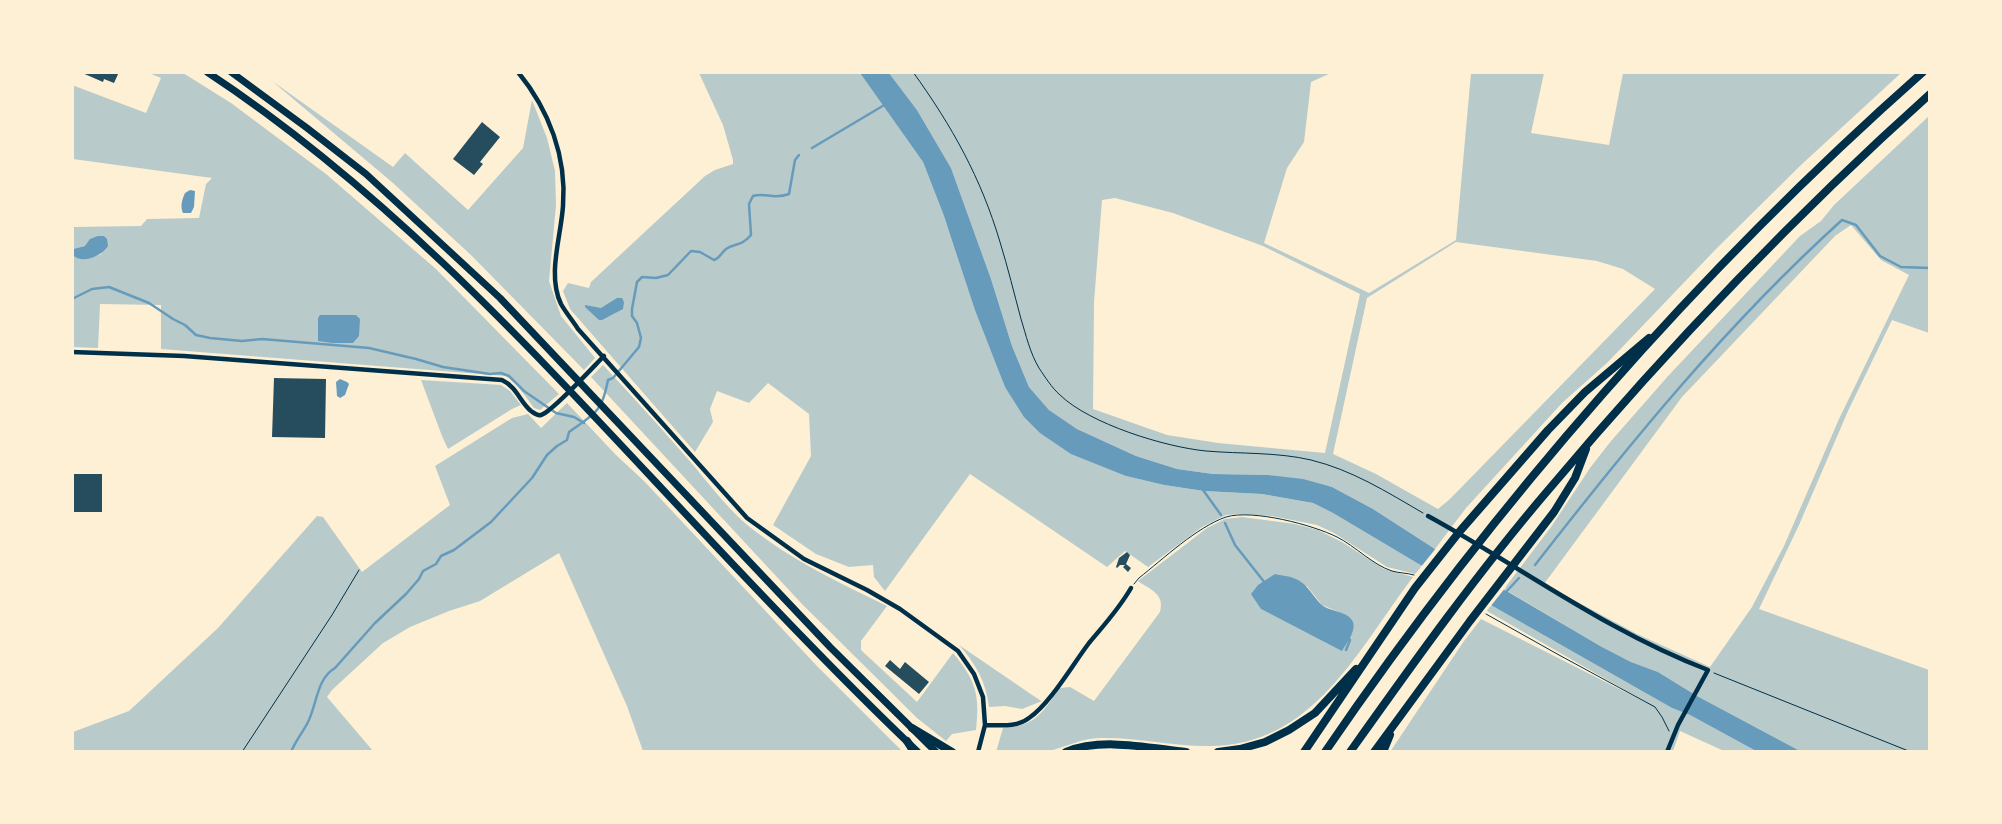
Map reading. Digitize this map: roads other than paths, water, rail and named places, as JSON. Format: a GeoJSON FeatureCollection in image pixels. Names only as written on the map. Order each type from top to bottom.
{"type":"FeatureCollection","features":[{"type":"Feature","properties":{"kind":"highway"},"geometry":{"type":"LineString","coordinates":[[198,72],[218,79]]}},
{"type":"Feature","properties":{"kind":"highway"},"geometry":{"type":"LineString","coordinates":[[207,72],[259,108],[342,172],[484,301],[697,527],[916,752]]}},
{"type":"Feature","properties":{"kind":"highway"},"geometry":{"type":"LineString","coordinates":[[231,72],[366,174],[500,298],[830,647],[936,752]]}},
{"type":"Feature","properties":{"kind":"highway"},"geometry":{"type":"LineString","coordinates":[[1325,752],[1435,600],[1596,402],[1671,319],[1792,194],[1923,72]]}},
{"type":"Feature","properties":{"kind":"highway"},"geometry":{"type":"LineString","coordinates":[[1350,752],[1454,611],[1549,488],[1660,361],[1770,245],[1833,183],[1930,94]]}},
{"type":"Feature","properties":{"kind":"highway"},"geometry":{"type":"LineString","coordinates":[[1304,752],[1362,664],[1416,588],[1460,531],[1548,430],[1585,392],[1671,319]]}},
{"type":"Feature","properties":{"kind":"highway"},"geometry":{"type":"LineString","coordinates":[[1374,752],[1470,621],[1554,512],[1575,478],[1588,445]]}},
{"type":"Feature","properties":{"kind":"highway"},"geometry":{"type":"LineString","coordinates":[[1218,752],[1240,749],[1265,742],[1289,730],[1315,713],[1350,673],[1362,664]]}},
{"type":"Feature","properties":{"kind":"highway"},"geometry":{"type":"LineString","coordinates":[[1383,752],[1396,721]]}},
{"type":"Feature","properties":{"kind":"highway"},"geometry":{"type":"LineString","coordinates":[[912,728],[952,752]]}},
{"type":"Feature","properties":{"kind":"highway"},"geometry":{"type":"LineString","coordinates":[[1066,752],[1090,745],[1104,744],[1186,752]]}},
{"type":"Feature","properties":{"kind":"street"},"geometry":{"type":"LineString","coordinates":[[518,72],[548,118],[560,160],[564,184],[555,282],[562,305],[578,329],[747,518],[804,559],[867,590],[900,609],[958,651],[968,662],[980,686],[984,708],[984,725],[978,752]]}},
{"type":"Feature","properties":{"kind":"street"},"geometry":{"type":"LineString","coordinates":[[72,352],[184,356],[502,380],[509,383],[529,409],[538,415],[544,414],[604,356]]}},
{"type":"Feature","properties":{"kind":"street"},"geometry":{"type":"LineString","coordinates":[[1428,516],[1622,632],[1708,670],[1678,725],[1667,752]]}},
{"type":"Feature","properties":{"kind":"street"},"geometry":{"type":"LineString","coordinates":[[984,725],[1014,725],[1030,718],[1042,706],[1090,642],[1119,608],[1131,588]]}},
{"type":"Feature","properties":{"kind":"water"},"geometry":{"type":"Polygon","coordinates":[[[860,73],[889,73],[917,110],[951,168],[991,279],[1012,346],[1029,387],[1049,410],[1077,429],[1136,456],[1177,469],[1213,474],[1268,475],[1303,479],[1332,487],[1373,509],[1435,549],[1602,647],[1631,662],[1658,672],[1697,696],[1800,751],[1756,751],[1690,715],[1672,708],[1313,503],[1262,494],[1204,491],[1164,485],[1126,476],[1071,454],[1040,433],[1024,417],[1005,387],[975,310],[944,216],[923,162],[860,73]]]}},
{"type":"Feature","properties":{"kind":"water"},"geometry":{"type":"Polygon","coordinates":[[[190,190],[195,191],[194,207],[191,213],[183,213],[183,198],[185,193],[190,190]]]}},
{"type":"Feature","properties":{"kind":"water"},"geometry":{"type":"Polygon","coordinates":[[[104,236],[107,239],[108,246],[105,250],[96,256],[86,259],[77,258],[73,255],[73,249],[85,246],[90,239],[104,236]]]}},
{"type":"Feature","properties":{"kind":"water"},"geometry":{"type":"Polygon","coordinates":[[[617,298],[622,298],[624,302],[623,309],[602,320],[599,320],[585,307],[585,305],[601,308],[617,298]]]}},
{"type":"Feature","properties":{"kind":"water"},"geometry":{"type":"Polygon","coordinates":[[[320,315],[356,315],[360,319],[359,336],[353,343],[318,341],[318,318],[320,315]]]}},
{"type":"Feature","properties":{"kind":"water"},"geometry":{"type":"Polygon","coordinates":[[[340,379],[349,384],[345,395],[340,398],[337,396],[336,382],[340,379]]]}},
{"type":"Feature","properties":{"kind":"water"},"geometry":{"type":"Polygon","coordinates":[[[1275,574],[1298,580],[1305,585],[1322,605],[1351,618],[1354,626],[1342,651],[1261,609],[1251,594],[1258,585],[1275,574]]]}},
{"type":"Feature","properties":{"kind":"waterway"},"geometry":{"type":"LineString","coordinates":[[812,148],[886,104]]}},
{"type":"Feature","properties":{"kind":"waterway"},"geometry":{"type":"LineString","coordinates":[[291,752],[307,724],[320,686],[329,673],[375,623],[406,594],[419,579],[423,571],[436,564],[441,556],[454,550],[491,522],[532,478],[547,455],[567,440],[569,432],[596,412],[603,400],[608,380],[613,378],[639,347],[641,338],[637,323],[632,316],[637,282],[642,277],[656,278],[668,275],[691,251],[700,252],[714,260],[726,249],[747,239],[751,235],[749,204],[753,196],[783,196],[789,194],[795,160],[799,155]]}},
{"type":"Feature","properties":{"kind":"waterway"},"geometry":{"type":"LineString","coordinates":[[1535,565],[1607,474],[1719,343],[1842,220],[1856,225],[1880,256],[1901,267],[1930,268]]}},
{"type":"Feature","properties":{"kind":"waterway"},"geometry":{"type":"LineString","coordinates":[[72,299],[92,289],[109,287],[149,303],[185,325],[196,335],[242,341],[262,339],[369,348],[443,367],[490,374],[501,373],[509,376],[524,391],[556,413],[574,417],[584,423]]}},
{"type":"Feature","properties":{"kind":"waterway"},"geometry":{"type":"LineString","coordinates":[[1203,490],[1221,515]]}},
{"type":"Feature","properties":{"kind":"waterway"},"geometry":{"type":"LineString","coordinates":[[1225,523],[1235,545],[1265,583]]}},
{"type":"Feature","properties":{"kind":"waterway"},"geometry":{"type":"LineString","coordinates":[[1506,592],[1519,578]]}},
{"type":"Feature","properties":{"kind":"waterway"},"geometry":{"type":"LineString","coordinates":[[1346,650],[1350,640],[1347,636]]}}]}
